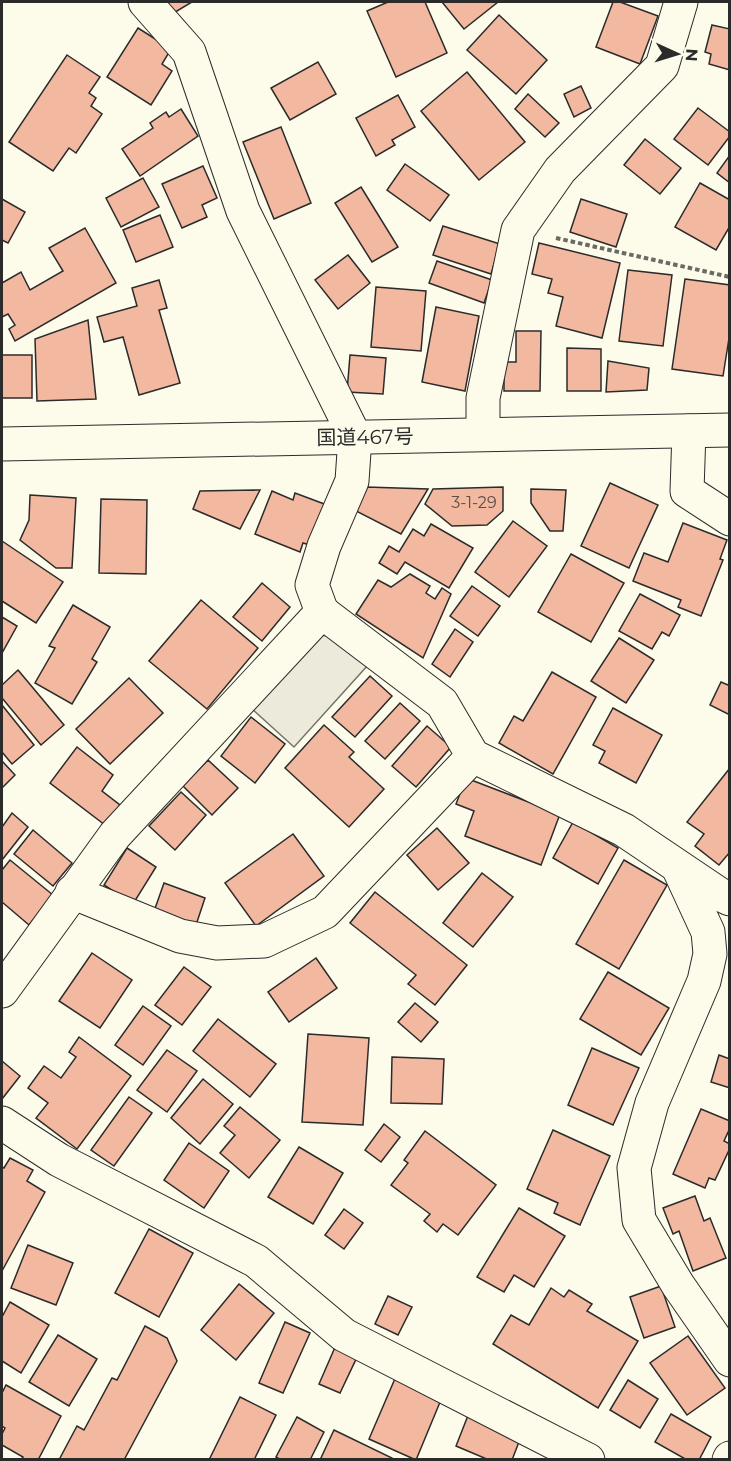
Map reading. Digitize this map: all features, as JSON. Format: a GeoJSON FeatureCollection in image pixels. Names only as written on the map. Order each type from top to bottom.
{"type":"FeatureCollection","features":[{"type":"Feature","properties":{"kind":"main road"},"geometry":{"type":"LineString","coordinates":[[145,2],[189,52],[243,211],[355,437],[352,481],[324,546],[312,585],[322,612],[441,703],[473,756],[624,830],[729,899]]}},
{"type":"Feature","properties":{"kind":"main road"},"geometry":{"type":"LineString","coordinates":[[483,434],[483,398],[518,230],[560,170],[662,66],[681,2]]}},
{"type":"Feature","properties":{"kind":"main road","name":"国道467号"},"geometry":{"type":"LineString","coordinates":[[2,444],[729,430]]}},
{"type":"Feature","properties":{"kind":"main road"},"geometry":{"type":"LineString","coordinates":[[689,431],[687,491],[729,519]]}},
{"type":"Feature","properties":{"kind":"main road"},"geometry":{"type":"LineString","coordinates":[[2,991],[115,835],[322,612]]}},
{"type":"Feature","properties":{"kind":"main road"},"geometry":{"type":"LineString","coordinates":[[72,892],[180,936],[217,943],[264,942],[325,912],[473,756]]}},
{"type":"Feature","properties":{"kind":"main road"},"geometry":{"type":"LineString","coordinates":[[678,867],[708,932],[710,954],[704,981],[652,1103],[634,1168],[639,1220],[678,1285],[729,1360]]}},
{"type":"Feature","properties":{"kind":"main road"},"geometry":{"type":"LineString","coordinates":[[2,1123],[59,1160],[256,1261],[344,1335],[588,1460]]}},
{"type":"Feature","properties":{"kind":"path"},"geometry":{"type":"LineString","coordinates":[[518,230],[729,277]]}},
{"type":"Feature","properties":{"kind":"shaded area"},"geometry":{"type":"Polygon","coordinates":[[[334,635],[368,665],[294,747],[251,708],[315,636],[334,635]]]}},
{"type":"Feature","properties":{"kind":"building"},"geometry":{"type":"Polygon","coordinates":[[[164,2],[192,2],[172,14],[164,2]]]}},
{"type":"Feature","properties":{"kind":"building"},"geometry":{"type":"Polygon","coordinates":[[[388,2],[425,2],[447,53],[396,77],[367,11],[388,2]]]}},
{"type":"Feature","properties":{"kind":"building"},"geometry":{"type":"Polygon","coordinates":[[[442,2],[498,2],[464,29],[442,2]]]}},
{"type":"Feature","properties":{"kind":"building"},"geometry":{"type":"Polygon","coordinates":[[[613,2],[620,2],[658,16],[640,64],[596,47],[613,2]]]}},
{"type":"Feature","properties":{"kind":"building"},"geometry":{"type":"Polygon","coordinates":[[[499,15],[547,60],[516,94],[467,50],[499,15]]]}},
{"type":"Feature","properties":{"kind":"building"},"geometry":{"type":"Polygon","coordinates":[[[712,25],[730,29],[730,70],[709,64],[711,54],[705,52],[712,25]]]}},
{"type":"Feature","properties":{"kind":"building"},"geometry":{"type":"Polygon","coordinates":[[[138,28],[171,49],[162,64],[172,71],[151,105],[107,77],[138,28]]]}},
{"type":"Feature","properties":{"kind":"building"},"geometry":{"type":"Polygon","coordinates":[[[67,55],[100,77],[89,93],[96,98],[91,106],[102,114],[76,153],[69,148],[53,171],[9,142],[67,55]]]}},
{"type":"Feature","properties":{"kind":"building"},"geometry":{"type":"Polygon","coordinates":[[[318,62],[336,94],[290,120],[271,88],[318,62]]]}},
{"type":"Feature","properties":{"kind":"building"},"geometry":{"type":"Polygon","coordinates":[[[467,72],[525,142],[479,180],[421,111],[467,72]]]}},
{"type":"Feature","properties":{"kind":"building"},"geometry":{"type":"Polygon","coordinates":[[[581,86],[591,108],[574,117],[564,94],[581,86]]]}},
{"type":"Feature","properties":{"kind":"building"},"geometry":{"type":"Polygon","coordinates":[[[528,94],[559,123],[545,137],[515,109],[528,94]]]}},
{"type":"Feature","properties":{"kind":"building"},"geometry":{"type":"Polygon","coordinates":[[[398,95],[415,127],[392,140],[395,145],[376,156],[356,118],[398,95]]]}},
{"type":"Feature","properties":{"kind":"building"},"geometry":{"type":"Polygon","coordinates":[[[698,108],[730,132],[730,136],[708,165],[674,139],[698,108]]]}},
{"type":"Feature","properties":{"kind":"building"},"geometry":{"type":"Polygon","coordinates":[[[181,109],[198,136],[140,176],[122,149],[153,128],[150,123],[166,112],[169,117],[181,109]]]}},
{"type":"Feature","properties":{"kind":"building"},"geometry":{"type":"Polygon","coordinates":[[[281,127],[311,203],[274,219],[243,142],[281,127]]]}},
{"type":"Feature","properties":{"kind":"building"},"geometry":{"type":"Polygon","coordinates":[[[645,139],[681,168],[660,194],[624,165],[645,139]]]}},
{"type":"Feature","properties":{"kind":"building"},"geometry":{"type":"Polygon","coordinates":[[[730,155],[730,183],[717,173],[730,155]]]}},
{"type":"Feature","properties":{"kind":"building"},"geometry":{"type":"Polygon","coordinates":[[[405,164],[449,195],[430,221],[387,190],[405,164]]]}},
{"type":"Feature","properties":{"kind":"building"},"geometry":{"type":"Polygon","coordinates":[[[203,166],[217,198],[202,205],[207,217],[182,228],[162,184],[203,166]]]}},
{"type":"Feature","properties":{"kind":"building"},"geometry":{"type":"Polygon","coordinates":[[[143,178],[159,207],[121,227],[106,198],[143,178]]]}},
{"type":"Feature","properties":{"kind":"building"},"geometry":{"type":"Polygon","coordinates":[[[700,183],[730,200],[730,226],[716,250],[675,227],[700,183]]]}},
{"type":"Feature","properties":{"kind":"building"},"geometry":{"type":"Polygon","coordinates":[[[361,187],[398,247],[372,262],[335,203],[361,187]]]}},
{"type":"Feature","properties":{"kind":"building"},"geometry":{"type":"Polygon","coordinates":[[[2,199],[25,212],[8,243],[2,240],[2,199]]]}},
{"type":"Feature","properties":{"kind":"building"},"geometry":{"type":"Polygon","coordinates":[[[581,199],[627,214],[616,247],[570,232],[581,199]]]}},
{"type":"Feature","properties":{"kind":"building"},"geometry":{"type":"Polygon","coordinates":[[[160,215],[173,247],[136,262],[123,230],[160,215]]]}},
{"type":"Feature","properties":{"kind":"building"},"geometry":{"type":"Polygon","coordinates":[[[443,226],[500,244],[491,274],[433,255],[443,226]]]}},
{"type":"Feature","properties":{"kind":"building"},"geometry":{"type":"Polygon","coordinates":[[[85,228],[116,283],[15,341],[9,329],[15,325],[8,314],[2,317],[2,283],[21,272],[30,290],[63,271],[49,248],[85,228]]]}},
{"type":"Feature","properties":{"kind":"building"},"geometry":{"type":"Polygon","coordinates":[[[539,243],[620,263],[602,338],[556,326],[563,297],[548,293],[552,279],[532,274],[539,243]]]}},
{"type":"Feature","properties":{"kind":"building"},"geometry":{"type":"Polygon","coordinates":[[[348,255],[370,283],[338,309],[315,280],[348,255]]]}},
{"type":"Feature","properties":{"kind":"building"},"geometry":{"type":"Polygon","coordinates":[[[437,261],[492,280],[484,303],[429,283],[437,261]]]}},
{"type":"Feature","properties":{"kind":"building"},"geometry":{"type":"Polygon","coordinates":[[[628,270],[672,275],[663,346],[619,341],[628,270]]]}},
{"type":"Feature","properties":{"kind":"building"},"geometry":{"type":"Polygon","coordinates":[[[685,279],[730,285],[730,332],[723,376],[672,369],[685,279]]]}},
{"type":"Feature","properties":{"kind":"building"},"geometry":{"type":"Polygon","coordinates":[[[159,280],[167,308],[159,310],[180,383],[139,395],[123,337],[104,342],[97,317],[137,306],[132,288],[159,280]]]}},
{"type":"Feature","properties":{"kind":"building"},"geometry":{"type":"Polygon","coordinates":[[[376,287],[426,291],[421,351],[371,347],[376,287]]]}},
{"type":"Feature","properties":{"kind":"building"},"geometry":{"type":"Polygon","coordinates":[[[436,307],[479,316],[465,391],[422,382],[436,307]]]}},
{"type":"Feature","properties":{"kind":"building"},"geometry":{"type":"Polygon","coordinates":[[[88,320],[96,399],[37,401],[35,339],[88,320]]]}},
{"type":"Feature","properties":{"kind":"building"},"geometry":{"type":"Polygon","coordinates":[[[516,331],[541,331],[540,391],[504,391],[504,362],[516,362],[516,331]]]}},
{"type":"Feature","properties":{"kind":"building"},"geometry":{"type":"Polygon","coordinates":[[[567,348],[601,349],[601,391],[567,391],[567,348]]]}},
{"type":"Feature","properties":{"kind":"building"},"geometry":{"type":"Polygon","coordinates":[[[2,355],[32,355],[32,398],[2,398],[2,355]]]}},
{"type":"Feature","properties":{"kind":"building"},"geometry":{"type":"Polygon","coordinates":[[[350,355],[386,358],[383,394],[347,392],[350,355]]]}},
{"type":"Feature","properties":{"kind":"building"},"geometry":{"type":"Polygon","coordinates":[[[608,361],[649,368],[647,390],[606,392],[608,361]]]}},
{"type":"Feature","properties":{"kind":"building"},"geometry":{"type":"Polygon","coordinates":[[[610,483],[658,505],[629,568],[581,546],[610,483]]]}},
{"type":"Feature","properties":{"kind":"building"},"geometry":{"type":"Polygon","coordinates":[[[366,487],[428,489],[401,534],[356,511],[366,487]]]}},
{"type":"Feature","properties":{"kind":"building"},"geometry":{"type":"Polygon","coordinates":[[[503,487],[503,511],[487,525],[452,526],[425,504],[433,489],[503,487]]]}},
{"type":"Feature","properties":{"kind":"building"},"geometry":{"type":"Polygon","coordinates":[[[531,489],[566,490],[563,531],[550,531],[531,503],[531,489]]]}},
{"type":"Feature","properties":{"kind":"building"},"geometry":{"type":"Polygon","coordinates":[[[260,490],[240,529],[193,509],[200,491],[260,490]]]}},
{"type":"Feature","properties":{"kind":"building"},"geometry":{"type":"Polygon","coordinates":[[[272,491],[293,500],[295,493],[327,505],[310,545],[303,543],[300,552],[255,534],[272,491]]]}},
{"type":"Feature","properties":{"kind":"building"},"geometry":{"type":"Polygon","coordinates":[[[30,495],[76,498],[72,568],[56,568],[20,540],[29,520],[30,495]]]}},
{"type":"Feature","properties":{"kind":"building"},"geometry":{"type":"Polygon","coordinates":[[[101,499],[147,500],[146,574],[99,573],[101,499]]]}},
{"type":"Feature","properties":{"kind":"building"},"geometry":{"type":"Polygon","coordinates":[[[513,521],[547,546],[509,597],[475,572],[513,521]]]}},
{"type":"Feature","properties":{"kind":"building"},"geometry":{"type":"Polygon","coordinates":[[[683,523],[727,540],[720,559],[723,560],[701,616],[678,607],[681,600],[633,581],[644,553],[668,562],[683,523]]]}},
{"type":"Feature","properties":{"kind":"building"},"geometry":{"type":"Polygon","coordinates":[[[431,524],[473,548],[449,588],[405,562],[397,574],[379,563],[389,546],[399,552],[413,529],[424,536],[431,524]]]}},
{"type":"Feature","properties":{"kind":"building"},"geometry":{"type":"Polygon","coordinates":[[[2,541],[63,582],[36,623],[2,601],[2,541]]]}},
{"type":"Feature","properties":{"kind":"building"},"geometry":{"type":"Polygon","coordinates":[[[571,554],[624,583],[591,642],[538,612],[571,554]]]}},
{"type":"Feature","properties":{"kind":"building"},"geometry":{"type":"Polygon","coordinates":[[[410,574],[430,586],[426,593],[435,599],[442,588],[451,594],[423,658],[356,614],[378,580],[391,587],[410,574]]]}},
{"type":"Feature","properties":{"kind":"building"},"geometry":{"type":"Polygon","coordinates":[[[262,583],[290,607],[262,641],[233,617],[262,583]]]}},
{"type":"Feature","properties":{"kind":"building"},"geometry":{"type":"Polygon","coordinates":[[[472,586],[500,606],[478,636],[450,616],[472,586]]]}},
{"type":"Feature","properties":{"kind":"building"},"geometry":{"type":"Polygon","coordinates":[[[640,594],[680,615],[669,636],[662,632],[652,649],[619,631],[640,594]]]}},
{"type":"Feature","properties":{"kind":"building"},"geometry":{"type":"Polygon","coordinates":[[[201,600],[258,648],[207,709],[149,661],[201,600]]]}},
{"type":"Feature","properties":{"kind":"building"},"geometry":{"type":"Polygon","coordinates":[[[73,605],[110,627],[92,659],[97,662],[72,704],[35,683],[55,648],[49,646],[73,605]]]}},
{"type":"Feature","properties":{"kind":"building"},"geometry":{"type":"Polygon","coordinates":[[[2,617],[17,626],[2,653],[2,617]]]}},
{"type":"Feature","properties":{"kind":"building"},"geometry":{"type":"Polygon","coordinates":[[[455,629],[473,642],[450,677],[432,664],[455,629]]]}},
{"type":"Feature","properties":{"kind":"building"},"geometry":{"type":"Polygon","coordinates":[[[619,638],[654,660],[626,703],[591,681],[619,638]]]}},
{"type":"Feature","properties":{"kind":"building"},"geometry":{"type":"Polygon","coordinates":[[[18,670],[64,725],[41,745],[2,698],[2,685],[18,670]]]}},
{"type":"Feature","properties":{"kind":"building"},"geometry":{"type":"Polygon","coordinates":[[[552,672],[596,697],[553,774],[499,743],[514,716],[523,721],[552,672]]]}},
{"type":"Feature","properties":{"kind":"building"},"geometry":{"type":"Polygon","coordinates":[[[370,676],[392,696],[355,737],[332,717],[370,676]]]}},
{"type":"Feature","properties":{"kind":"building"},"geometry":{"type":"Polygon","coordinates":[[[129,678],[163,713],[110,764],[76,729],[129,678]]]}},
{"type":"Feature","properties":{"kind":"building"},"geometry":{"type":"Polygon","coordinates":[[[721,682],[728,685],[730,682],[730,715],[710,705],[721,682]]]}},
{"type":"Feature","properties":{"kind":"building"},"geometry":{"type":"Polygon","coordinates":[[[400,703],[420,721],[385,759],[365,741],[400,703]]]}},
{"type":"Feature","properties":{"kind":"building"},"geometry":{"type":"Polygon","coordinates":[[[2,705],[34,745],[12,764],[2,752],[2,705]]]}},
{"type":"Feature","properties":{"kind":"building"},"geometry":{"type":"Polygon","coordinates":[[[613,708],[662,735],[636,783],[599,763],[605,751],[593,745],[613,708]]]}},
{"type":"Feature","properties":{"kind":"building"},"geometry":{"type":"Polygon","coordinates":[[[251,717],[285,744],[255,783],[221,756],[251,717]]]}},
{"type":"Feature","properties":{"kind":"building"},"geometry":{"type":"Polygon","coordinates":[[[324,725],[354,752],[349,757],[384,789],[349,827],[285,768],[324,725]]]}},
{"type":"Feature","properties":{"kind":"building"},"geometry":{"type":"Polygon","coordinates":[[[427,726],[451,747],[416,787],[392,766],[427,726]]]}},
{"type":"Feature","properties":{"kind":"building"},"geometry":{"type":"Polygon","coordinates":[[[77,747],[113,775],[102,791],[120,805],[105,825],[50,783],[77,747]]]}},
{"type":"Feature","properties":{"kind":"building"},"geometry":{"type":"Polygon","coordinates":[[[208,760],[238,788],[212,815],[183,786],[208,760]]]}},
{"type":"Feature","properties":{"kind":"building"},"geometry":{"type":"Polygon","coordinates":[[[2,761],[15,775],[2,788],[2,761]]]}},
{"type":"Feature","properties":{"kind":"building"},"geometry":{"type":"Polygon","coordinates":[[[730,768],[730,852],[719,865],[695,846],[704,834],[687,822],[730,768]]]}},
{"type":"Feature","properties":{"kind":"building"},"geometry":{"type":"Polygon","coordinates":[[[466,778],[560,814],[541,865],[465,836],[474,811],[456,804],[466,778]]]}},
{"type":"Feature","properties":{"kind":"building"},"geometry":{"type":"Polygon","coordinates":[[[181,792],[206,815],[175,850],[149,826],[181,792]]]}},
{"type":"Feature","properties":{"kind":"building"},"geometry":{"type":"Polygon","coordinates":[[[12,813],[28,827],[2,860],[2,827],[12,813]]]}},
{"type":"Feature","properties":{"kind":"building"},"geometry":{"type":"Polygon","coordinates":[[[573,822],[618,848],[598,884],[553,858],[573,822]]]}},
{"type":"Feature","properties":{"kind":"building"},"geometry":{"type":"Polygon","coordinates":[[[437,828],[469,863],[438,890],[407,855],[437,828]]]}},
{"type":"Feature","properties":{"kind":"building"},"geometry":{"type":"Polygon","coordinates":[[[33,830],[72,863],[53,886],[14,854],[33,830]]]}},
{"type":"Feature","properties":{"kind":"building"},"geometry":{"type":"Polygon","coordinates":[[[293,834],[324,876],[256,926],[225,883],[293,834]]]}},
{"type":"Feature","properties":{"kind":"building"},"geometry":{"type":"Polygon","coordinates":[[[127,848],[156,867],[133,904],[104,885],[127,848]]]}},
{"type":"Feature","properties":{"kind":"building"},"geometry":{"type":"Polygon","coordinates":[[[10,860],[53,895],[29,925],[2,902],[2,870],[10,860]]]}},
{"type":"Feature","properties":{"kind":"building"},"geometry":{"type":"Polygon","coordinates":[[[624,860],[667,885],[619,969],[576,944],[624,860]]]}},
{"type":"Feature","properties":{"kind":"building"},"geometry":{"type":"Polygon","coordinates":[[[482,873],[513,897],[473,947],[443,923],[482,873]]]}},
{"type":"Feature","properties":{"kind":"building"},"geometry":{"type":"Polygon","coordinates":[[[164,883],[205,898],[194,931],[152,917],[164,883]]]}},
{"type":"Feature","properties":{"kind":"building"},"geometry":{"type":"Polygon","coordinates":[[[375,892],[467,965],[435,1005],[408,984],[416,975],[350,923],[375,892]]]}},
{"type":"Feature","properties":{"kind":"building"},"geometry":{"type":"Polygon","coordinates":[[[92,953],[132,980],[100,1028],[59,1001],[92,953]]]}},
{"type":"Feature","properties":{"kind":"building"},"geometry":{"type":"Polygon","coordinates":[[[316,958],[337,988],[289,1022],[268,992],[316,958]]]}},
{"type":"Feature","properties":{"kind":"building"},"geometry":{"type":"Polygon","coordinates":[[[184,967],[211,987],[182,1025],[155,1005],[184,967]]]}},
{"type":"Feature","properties":{"kind":"building"},"geometry":{"type":"Polygon","coordinates":[[[608,972],[669,1008],[641,1055],[580,1019],[608,972]]]}},
{"type":"Feature","properties":{"kind":"building"},"geometry":{"type":"Polygon","coordinates":[[[415,1003],[438,1022],[421,1042],[398,1022],[415,1003]]]}},
{"type":"Feature","properties":{"kind":"building"},"geometry":{"type":"Polygon","coordinates":[[[143,1006],[171,1026],[143,1065],[115,1045],[143,1006]]]}},
{"type":"Feature","properties":{"kind":"building"},"geometry":{"type":"Polygon","coordinates":[[[218,1019],[276,1064],[250,1097],[193,1051],[218,1019]]]}},
{"type":"Feature","properties":{"kind":"building"},"geometry":{"type":"Polygon","coordinates":[[[308,1034],[369,1038],[363,1125],[302,1122],[308,1034]]]}},
{"type":"Feature","properties":{"kind":"building"},"geometry":{"type":"Polygon","coordinates":[[[79,1037],[131,1076],[77,1149],[36,1118],[48,1103],[28,1088],[44,1066],[61,1078],[76,1057],[69,1052],[79,1037]]]}},
{"type":"Feature","properties":{"kind":"building"},"geometry":{"type":"Polygon","coordinates":[[[592,1048],[639,1068],[613,1125],[568,1105],[592,1048]]]}},
{"type":"Feature","properties":{"kind":"building"},"geometry":{"type":"Polygon","coordinates":[[[167,1050],[197,1071],[167,1112],[137,1090],[167,1050]]]}},
{"type":"Feature","properties":{"kind":"building"},"geometry":{"type":"Polygon","coordinates":[[[719,1055],[730,1059],[730,1088],[711,1082],[719,1055]]]}},
{"type":"Feature","properties":{"kind":"building"},"geometry":{"type":"Polygon","coordinates":[[[392,1057],[444,1059],[442,1104],[391,1103],[392,1057]]]}},
{"type":"Feature","properties":{"kind":"building"},"geometry":{"type":"Polygon","coordinates":[[[2,1061],[20,1076],[2,1099],[2,1061]]]}},
{"type":"Feature","properties":{"kind":"building"},"geometry":{"type":"Polygon","coordinates":[[[203,1079],[233,1104],[200,1144],[171,1118],[203,1079]]]}},
{"type":"Feature","properties":{"kind":"building"},"geometry":{"type":"Polygon","coordinates":[[[129,1097],[152,1113],[114,1166],[91,1150],[129,1097]]]}},
{"type":"Feature","properties":{"kind":"building"},"geometry":{"type":"Polygon","coordinates":[[[240,1107],[280,1140],[249,1178],[220,1153],[235,1135],[224,1126],[240,1107]]]}},
{"type":"Feature","properties":{"kind":"building"},"geometry":{"type":"Polygon","coordinates":[[[701,1109],[730,1121],[730,1128],[724,1141],[730,1144],[730,1148],[715,1180],[709,1178],[705,1188],[673,1174],[701,1109]]]}},
{"type":"Feature","properties":{"kind":"building"},"geometry":{"type":"Polygon","coordinates":[[[384,1124],[400,1137],[381,1162],[365,1150],[384,1124]]]}},
{"type":"Feature","properties":{"kind":"building"},"geometry":{"type":"Polygon","coordinates":[[[553,1130],[610,1156],[580,1225],[554,1213],[558,1203],[527,1189],[553,1130]]]}},
{"type":"Feature","properties":{"kind":"building"},"geometry":{"type":"Polygon","coordinates":[[[425,1131],[496,1185],[458,1235],[443,1224],[437,1232],[424,1221],[430,1214],[391,1185],[408,1163],[404,1160],[425,1131]]]}},
{"type":"Feature","properties":{"kind":"building"},"geometry":{"type":"Polygon","coordinates":[[[189,1143],[229,1171],[204,1208],[164,1180],[189,1143]]]}},
{"type":"Feature","properties":{"kind":"building"},"geometry":{"type":"Polygon","coordinates":[[[299,1147],[343,1173],[313,1224],[268,1197],[299,1147]]]}},
{"type":"Feature","properties":{"kind":"building"},"geometry":{"type":"Polygon","coordinates":[[[10,1158],[33,1170],[27,1181],[45,1192],[2,1271],[2,1167],[4,1168],[10,1158]]]}},
{"type":"Feature","properties":{"kind":"building"},"geometry":{"type":"Polygon","coordinates":[[[695,1196],[704,1221],[710,1218],[726,1258],[693,1271],[679,1231],[673,1234],[663,1208],[695,1196]]]}},
{"type":"Feature","properties":{"kind":"building"},"geometry":{"type":"Polygon","coordinates":[[[519,1208],[565,1236],[534,1287],[514,1275],[504,1292],[477,1277],[519,1208]]]}},
{"type":"Feature","properties":{"kind":"building"},"geometry":{"type":"Polygon","coordinates":[[[344,1209],[363,1223],[344,1249],[325,1235],[344,1209]]]}},
{"type":"Feature","properties":{"kind":"building"},"geometry":{"type":"Polygon","coordinates":[[[149,1229],[193,1253],[159,1317],[115,1293],[149,1229]]]}},
{"type":"Feature","properties":{"kind":"building"},"geometry":{"type":"Polygon","coordinates":[[[28,1245],[73,1263],[56,1305],[11,1288],[28,1245]]]}},
{"type":"Feature","properties":{"kind":"building"},"geometry":{"type":"Polygon","coordinates":[[[239,1284],[274,1313],[236,1360],[201,1330],[239,1284]]]}},
{"type":"Feature","properties":{"kind":"building"},"geometry":{"type":"Polygon","coordinates":[[[661,1286],[675,1327],[644,1338],[630,1297],[661,1286]]]}},
{"type":"Feature","properties":{"kind":"building"},"geometry":{"type":"Polygon","coordinates":[[[551,1288],[564,1297],[569,1290],[592,1304],[587,1311],[638,1341],[598,1408],[493,1344],[511,1315],[529,1325],[551,1288]]]}},
{"type":"Feature","properties":{"kind":"building"},"geometry":{"type":"Polygon","coordinates":[[[388,1296],[412,1307],[398,1335],[375,1324],[388,1296]]]}},
{"type":"Feature","properties":{"kind":"building"},"geometry":{"type":"Polygon","coordinates":[[[10,1302],[49,1325],[21,1373],[2,1361],[2,1317],[10,1302]]]}},
{"type":"Feature","properties":{"kind":"building"},"geometry":{"type":"Polygon","coordinates":[[[285,1322],[310,1333],[283,1393],[259,1383],[285,1322]]]}},
{"type":"Feature","properties":{"kind":"building"},"geometry":{"type":"Polygon","coordinates":[[[145,1326],[167,1338],[177,1361],[124,1460],[63,1460],[60,1458],[77,1426],[84,1430],[112,1378],[117,1380],[145,1326]]]}},
{"type":"Feature","properties":{"kind":"building"},"geometry":{"type":"Polygon","coordinates":[[[58,1335],[97,1359],[69,1406],[29,1382],[58,1335]]]}},
{"type":"Feature","properties":{"kind":"building"},"geometry":{"type":"Polygon","coordinates":[[[688,1336],[725,1388],[687,1415],[650,1363],[688,1336]]]}},
{"type":"Feature","properties":{"kind":"building"},"geometry":{"type":"Polygon","coordinates":[[[336,1345],[358,1355],[340,1393],[319,1384],[336,1345]]]}},
{"type":"Feature","properties":{"kind":"building"},"geometry":{"type":"Polygon","coordinates":[[[397,1374],[443,1395],[416,1460],[369,1439],[397,1374]]]}},
{"type":"Feature","properties":{"kind":"building"},"geometry":{"type":"Polygon","coordinates":[[[628,1380],[658,1399],[640,1428],[610,1410],[628,1380]]]}},
{"type":"Feature","properties":{"kind":"building"},"geometry":{"type":"Polygon","coordinates":[[[6,1385],[61,1416],[38,1460],[21,1460],[23,1457],[2,1445],[2,1434],[5,1428],[2,1426],[2,1393],[6,1385]]]}},
{"type":"Feature","properties":{"kind":"building"},"geometry":{"type":"Polygon","coordinates":[[[240,1397],[276,1415],[254,1460],[209,1460],[240,1397]]]}},
{"type":"Feature","properties":{"kind":"building"},"geometry":{"type":"Polygon","coordinates":[[[469,1413],[522,1434],[512,1460],[489,1460],[456,1446],[469,1413]]]}},
{"type":"Feature","properties":{"kind":"building"},"geometry":{"type":"Polygon","coordinates":[[[671,1414],[711,1437],[699,1460],[687,1460],[655,1442],[671,1414]]]}},
{"type":"Feature","properties":{"kind":"building"},"geometry":{"type":"Polygon","coordinates":[[[297,1417],[324,1432],[310,1460],[281,1460],[276,1457],[297,1417]]]}},
{"type":"Feature","properties":{"kind":"building"},"geometry":{"type":"Polygon","coordinates":[[[334,1430],[392,1458],[391,1460],[320,1460],[334,1430]]]}}]}
